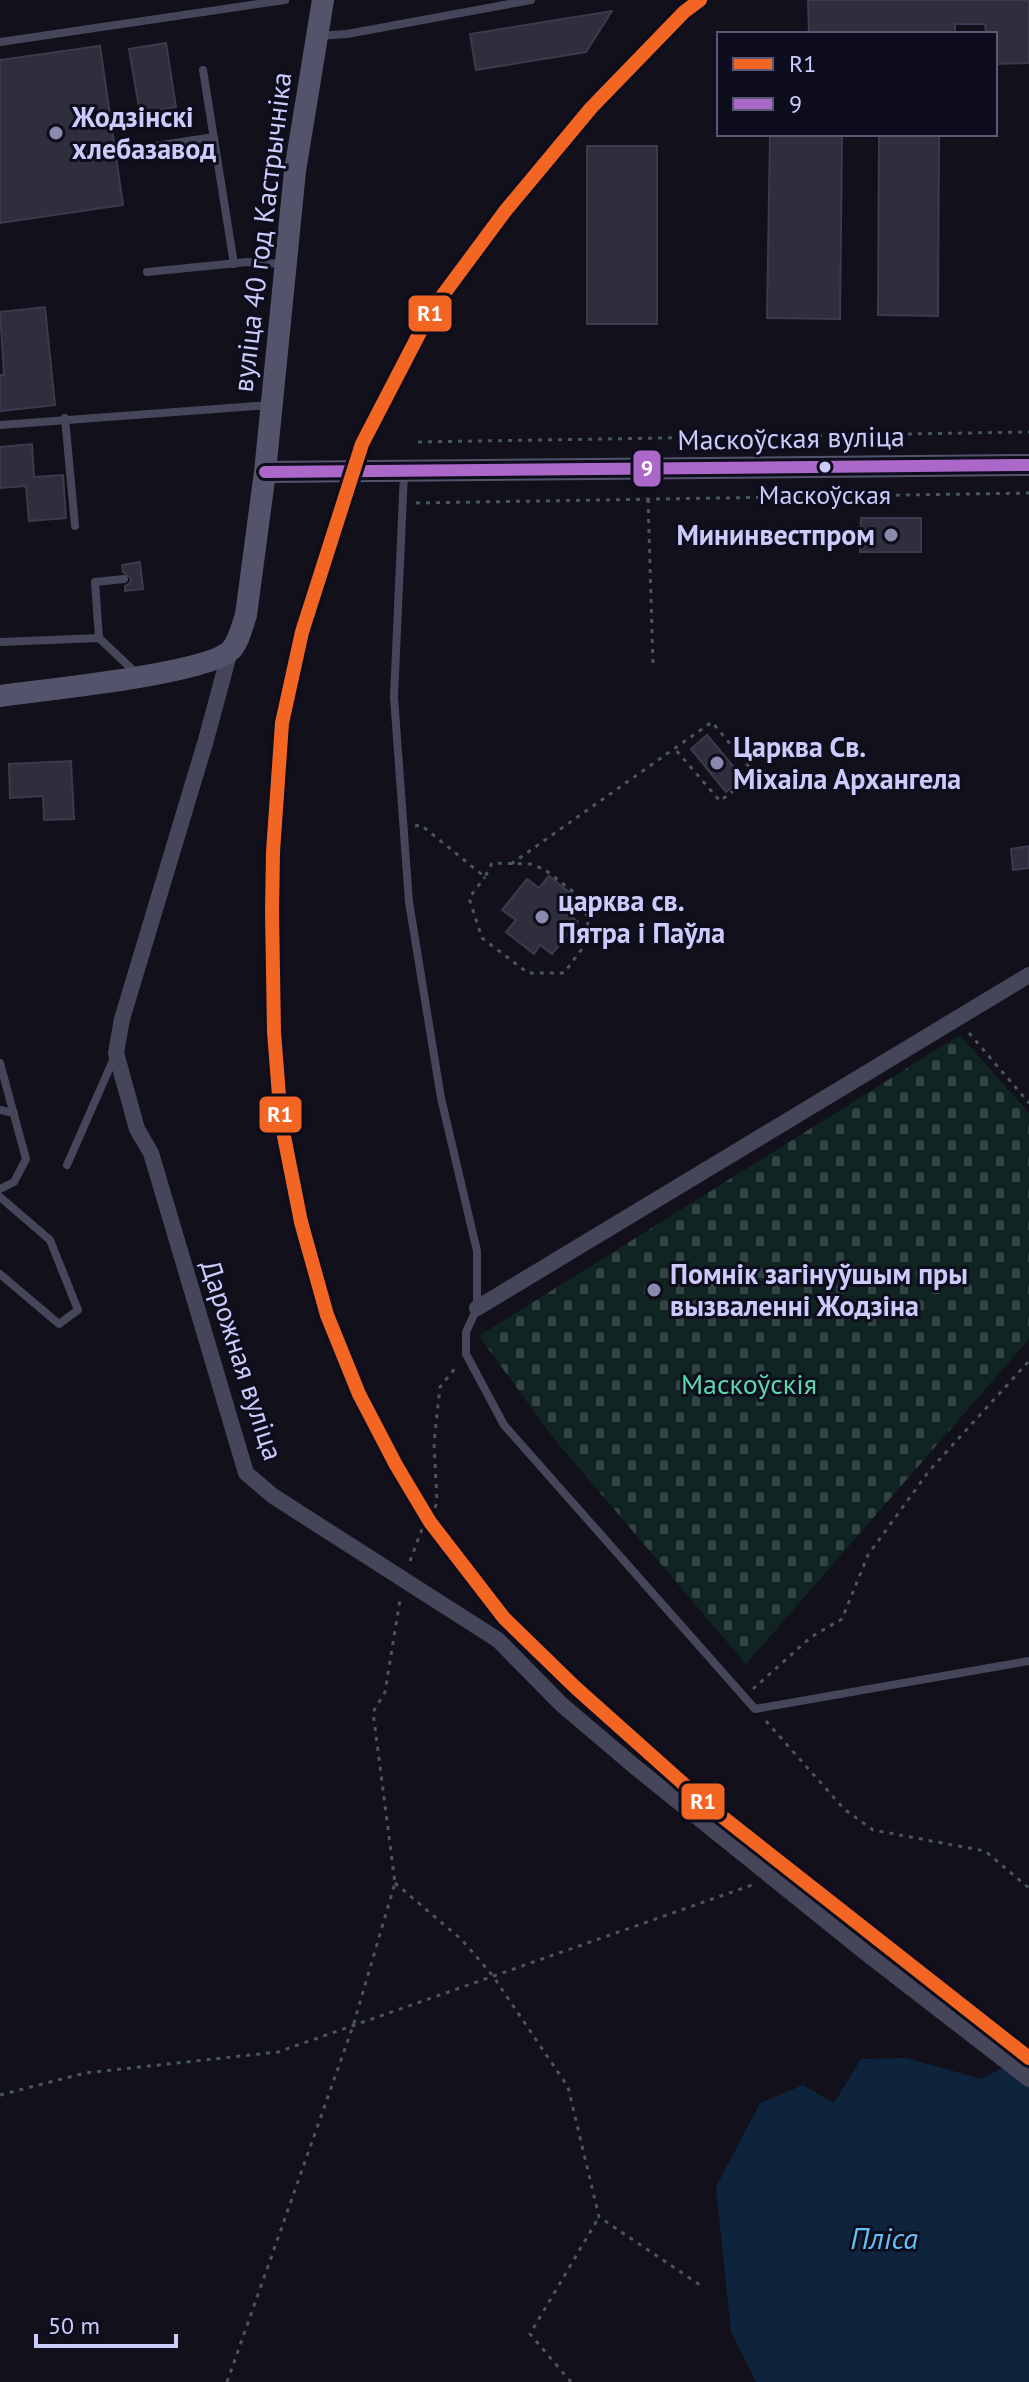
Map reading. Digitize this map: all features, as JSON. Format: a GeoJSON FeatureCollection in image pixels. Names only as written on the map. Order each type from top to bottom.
{"type":"FeatureCollection","features":[{"type":"Feature","properties":{"kind":"main road","name":"вуліца 40 год Кастрычніка"},"geometry":{"type":"LineString","coordinates":[[230,651],[246,615],[265,472],[295,171],[323,0]]}},
{"type":"Feature","properties":{"kind":"main road","name":"Маскоўская вуліца"},"geometry":{"type":"LineString","coordinates":[[265,472],[1029,465]]}},
{"type":"Feature","properties":{"kind":"main road"},"geometry":{"type":"LineString","coordinates":[[0,696],[194,667],[230,651]]}},
{"type":"Feature","properties":{"kind":"street"},"geometry":{"type":"LineString","coordinates":[[116,1053],[122,1019],[230,651]]}},
{"type":"Feature","properties":{"kind":"street"},"geometry":{"type":"LineString","coordinates":[[477,1308],[1029,975]]}},
{"type":"Feature","properties":{"kind":"street","name":"Дарожная вуліца"},"geometry":{"type":"LineString","coordinates":[[116,1053],[137,1129],[151,1153],[246,1473],[273,1496],[498,1640],[561,1704],[634,1766],[1029,2079]]}},
{"type":"Feature","properties":{"kind":"lane"},"geometry":{"type":"LineString","coordinates":[[0,42],[285,0]]}},
{"type":"Feature","properties":{"kind":"lane"},"geometry":{"type":"LineString","coordinates":[[317,36],[347,34],[531,0]]}},
{"type":"Feature","properties":{"kind":"lane"},"geometry":{"type":"LineString","coordinates":[[203,70],[234,264]]}},
{"type":"Feature","properties":{"kind":"lane"},"geometry":{"type":"LineString","coordinates":[[129,150],[214,137]]}},
{"type":"Feature","properties":{"kind":"lane"},"geometry":{"type":"LineString","coordinates":[[147,272],[234,264],[285,264]]}},
{"type":"Feature","properties":{"kind":"lane"},"geometry":{"type":"LineString","coordinates":[[0,425],[272,405]]}},
{"type":"Feature","properties":{"kind":"lane"},"geometry":{"type":"LineString","coordinates":[[65,418],[75,526]]}},
{"type":"Feature","properties":{"kind":"lane"},"geometry":{"type":"LineString","coordinates":[[404,472],[394,697],[409,902],[441,1098],[477,1251],[477,1308],[466,1332],[466,1354],[504,1425],[755,1709],[1029,1661]]}},
{"type":"Feature","properties":{"kind":"lane"},"geometry":{"type":"LineString","coordinates":[[124,579],[95,582],[99,638],[139,676]]}},
{"type":"Feature","properties":{"kind":"lane"},"geometry":{"type":"LineString","coordinates":[[0,642],[99,638]]}},
{"type":"Feature","properties":{"kind":"lane"},"geometry":{"type":"LineString","coordinates":[[67,1165],[116,1053]]}},
{"type":"Feature","properties":{"kind":"lane"},"geometry":{"type":"LineString","coordinates":[[0,1063],[26,1159],[14,1182],[0,1189]]}},
{"type":"Feature","properties":{"kind":"lane"},"geometry":{"type":"LineString","coordinates":[[0,1110],[14,1113]]}},
{"type":"Feature","properties":{"kind":"lane"},"geometry":{"type":"LineString","coordinates":[[0,1197],[50,1240],[78,1310],[59,1324],[0,1274]]}},
{"type":"Feature","properties":{"kind":"path"},"geometry":{"type":"LineString","coordinates":[[418,442],[1029,432]]}},
{"type":"Feature","properties":{"kind":"path"},"geometry":{"type":"LineString","coordinates":[[416,503],[1029,493]]}},
{"type":"Feature","properties":{"kind":"path"},"geometry":{"type":"LineString","coordinates":[[648,499],[653,663]]}},
{"type":"Feature","properties":{"kind":"path"},"geometry":{"type":"LineString","coordinates":[[511,864],[712,722],[755,774],[720,801],[675,749]]}},
{"type":"Feature","properties":{"kind":"path"},"geometry":{"type":"LineString","coordinates":[[404,827],[421,825],[485,877]]}},
{"type":"Feature","properties":{"kind":"path"},"geometry":{"type":"LineString","coordinates":[[492,863],[530,864],[544,869],[584,900],[590,938],[564,973],[528,973],[482,938],[469,898],[485,877],[492,863]]}},
{"type":"Feature","properties":{"kind":"path"},"geometry":{"type":"LineString","coordinates":[[957,1018],[1029,1103]]}},
{"type":"Feature","properties":{"kind":"path"},"geometry":{"type":"LineString","coordinates":[[227,2382],[353,2026],[395,1883],[373,1712],[385,1692],[404,1578],[422,1529],[430,1522],[437,1502],[434,1443],[440,1387],[466,1354]]}},
{"type":"Feature","properties":{"kind":"path"},"geometry":{"type":"LineString","coordinates":[[744,1696],[811,1637],[842,1619],[868,1555],[929,1471],[1029,1361]]}},
{"type":"Feature","properties":{"kind":"path"},"geometry":{"type":"LineString","coordinates":[[755,1709],[844,1809],[873,1830],[985,1851],[1029,1888]]}},
{"type":"Feature","properties":{"kind":"path"},"geometry":{"type":"LineString","coordinates":[[0,2095],[85,2073],[278,2052],[773,1878]]}},
{"type":"Feature","properties":{"kind":"path"},"geometry":{"type":"LineString","coordinates":[[395,1883],[462,1940],[493,1976],[568,2087],[599,2217],[703,2287]]}},
{"type":"Feature","properties":{"kind":"path"},"geometry":{"type":"LineString","coordinates":[[571,2382],[530,2334],[599,2217]]}},
{"type":"Feature","properties":{"kind":"green space","name":"Маскоўскія"},"geometry":{"type":"Polygon","coordinates":[[[960,1035],[1029,1113],[1029,1339],[746,1664],[555,1440],[479,1336],[960,1035]]]}},
{"type":"Feature","properties":{"kind":"water","name":"Пліса"},"geometry":{"type":"Polygon","coordinates":[[[1029,2053],[1029,2382],[756,2382],[731,2332],[716,2187],[760,2103],[803,2085],[834,2103],[861,2059],[906,2058],[982,2079],[1029,2053]]]}},
{"type":"Feature","properties":{"kind":"building"},"geometry":{"type":"Polygon","coordinates":[[[808,0],[1029,0],[1029,63],[997,64],[997,32],[986,32],[985,24],[955,24],[955,32],[809,32],[808,0]]]}},
{"type":"Feature","properties":{"kind":"building"},"geometry":{"type":"Polygon","coordinates":[[[612,11],[586,52],[476,70],[470,34],[612,11]]]}},
{"type":"Feature","properties":{"kind":"building"},"geometry":{"type":"Polygon","coordinates":[[[166,43],[176,107],[140,113],[129,49],[166,43]]]}},
{"type":"Feature","properties":{"kind":"building","name":"Жодзінскі хлебазавод"},"geometry":{"type":"Polygon","coordinates":[[[100,46],[123,205],[0,223],[0,60],[100,46]]]}},
{"type":"Feature","properties":{"kind":"building"},"geometry":{"type":"Polygon","coordinates":[[[770,136],[842,136],[840,319],[767,318],[770,136]]]}},
{"type":"Feature","properties":{"kind":"building"},"geometry":{"type":"Polygon","coordinates":[[[879,136],[939,136],[938,316],[878,315],[879,136]]]}},
{"type":"Feature","properties":{"kind":"building"},"geometry":{"type":"Polygon","coordinates":[[[587,146],[657,146],[657,324],[587,324],[587,146]]]}},
{"type":"Feature","properties":{"kind":"building"},"geometry":{"type":"Polygon","coordinates":[[[45,307],[55,405],[0,411],[0,375],[4,375],[0,312],[45,307]]]}},
{"type":"Feature","properties":{"kind":"building"},"geometry":{"type":"Polygon","coordinates":[[[32,444],[34,477],[63,475],[66,518],[29,521],[26,486],[0,488],[0,447],[32,444]]]}},
{"type":"Feature","properties":{"kind":"building","name":"Мининвестпром"},"geometry":{"type":"Polygon","coordinates":[[[861,518],[921,518],[921,552],[860,552],[861,518]]]}},
{"type":"Feature","properties":{"kind":"building"},"geometry":{"type":"Polygon","coordinates":[[[140,562],[143,589],[125,591],[131,578],[123,572],[122,565],[140,562]]]}},
{"type":"Feature","properties":{"kind":"building","name":"Царква Св. Міхаіла Архангела"},"geometry":{"type":"Polygon","coordinates":[[[707,735],[743,778],[726,792],[691,749],[707,735]]]}},
{"type":"Feature","properties":{"kind":"building"},"geometry":{"type":"Polygon","coordinates":[[[71,761],[74,819],[44,820],[43,796],[10,798],[9,764],[71,761]]]}},
{"type":"Feature","properties":{"kind":"building"},"geometry":{"type":"Polygon","coordinates":[[[1029,846],[1029,868],[1013,870],[1011,849],[1029,846]]]}},
{"type":"Feature","properties":{"kind":"building","name":"царква св. Пятра і Паўла"},"geometry":{"type":"Polygon","coordinates":[[[549,876],[579,900],[568,914],[578,922],[552,954],[540,945],[534,954],[506,932],[516,920],[502,910],[527,879],[539,888],[549,876]]]}},
{"type":"Feature","properties":{"kind":"transit line","name":"R1"},"geometry":{"type":"LineString","coordinates":[[700,0],[684,12],[591,108],[506,210],[431,311],[362,444],[302,632],[282,723],[272,911],[274,1032],[281,1121],[301,1222],[327,1315],[359,1394],[430,1522],[504,1618],[576,1688],[706,1804],[1029,2058]]}},
{"type":"Feature","properties":{"kind":"transit line","name":"9"},"geometry":{"type":"LineString","coordinates":[[265,472],[1029,465]]}},
{"type":"Feature","properties":{"kind":"place","name":"Жодзінскі хлебазавод"},"geometry":{"type":"Point","coordinates":[56,133]}},
{"type":"Feature","properties":{"kind":"place","name":"Маскоўская"},"geometry":{"type":"Point","coordinates":[825,467]}},
{"type":"Feature","properties":{"kind":"place","name":"Мининвестпром"},"geometry":{"type":"Point","coordinates":[891,535]}},
{"type":"Feature","properties":{"kind":"place","name":"Царква Св. Міхаіла Архангела"},"geometry":{"type":"Point","coordinates":[717,763]}},
{"type":"Feature","properties":{"kind":"place","name":"царква св. Пятра і Паўла"},"geometry":{"type":"Point","coordinates":[542,917]}},
{"type":"Feature","properties":{"kind":"place","name":"Помнік загінуўшым пры вызваленні Жодзіна"},"geometry":{"type":"Point","coordinates":[654,1290]}}]}
